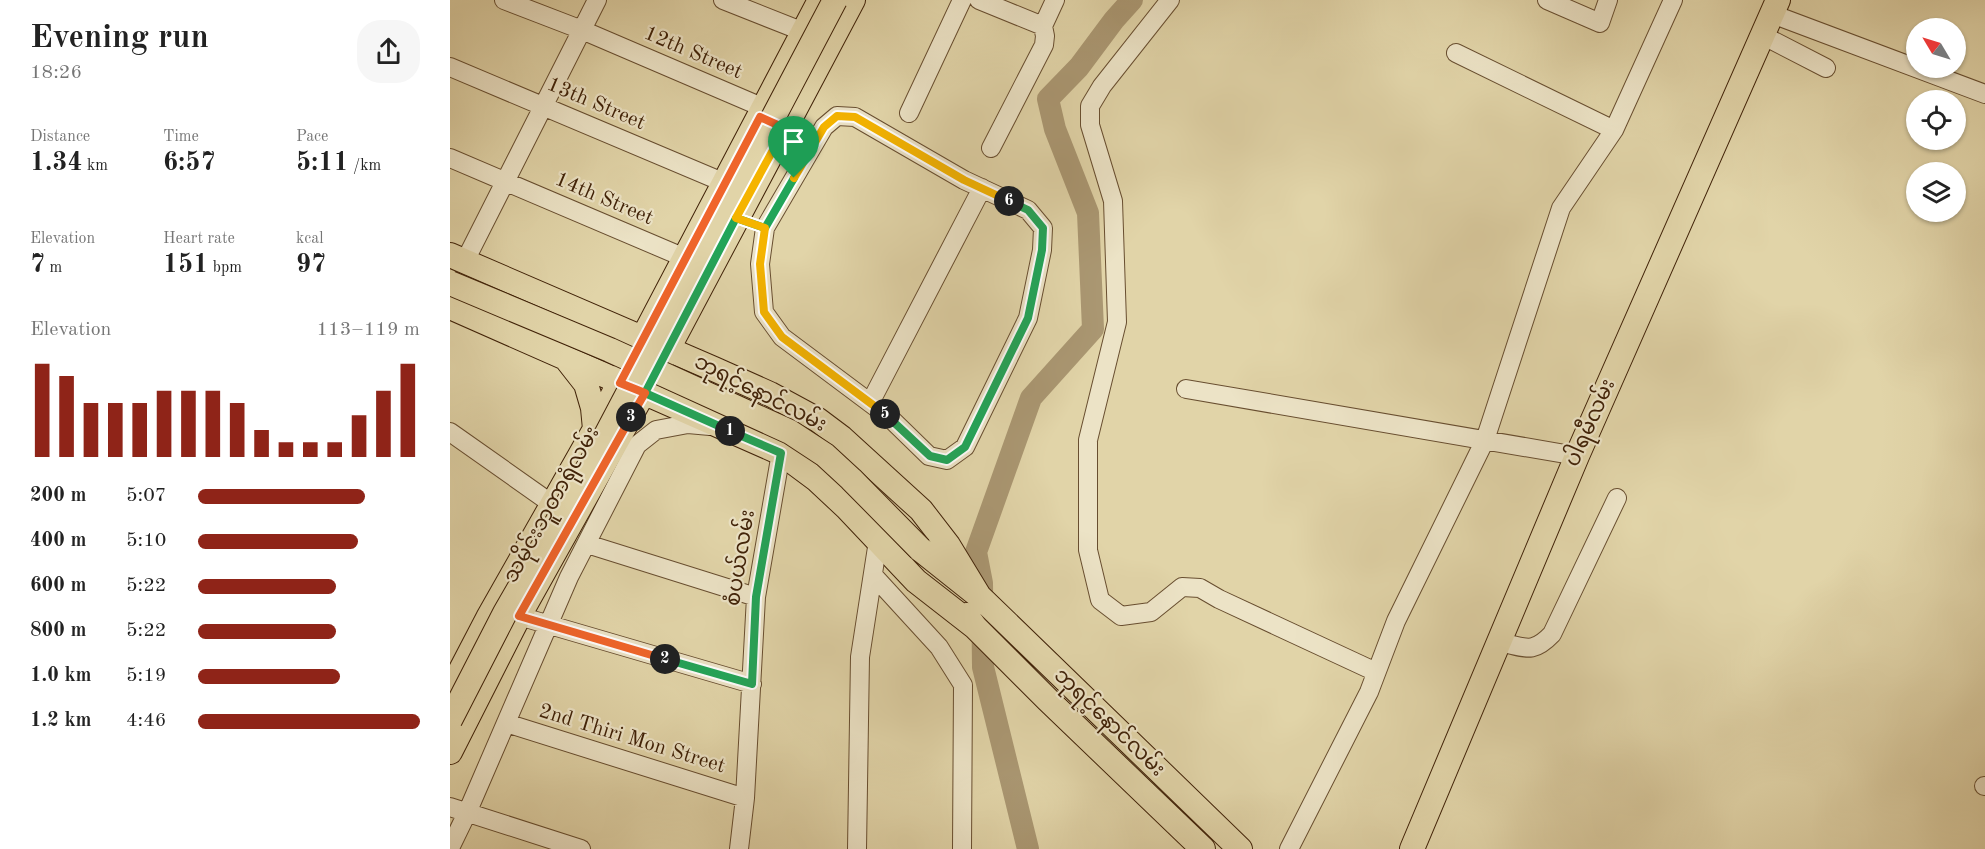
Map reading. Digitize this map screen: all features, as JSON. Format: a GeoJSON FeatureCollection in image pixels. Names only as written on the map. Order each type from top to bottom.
{"type":"FeatureCollection","features":[{"type":"Feature","properties":{"kind":"main road","name":"သမိုင်းဘူတာရုံလမ်း"},"geometry":{"type":"LineString","coordinates":[[450,691],[488,618],[620,383],[820,0]]}},
{"type":"Feature","properties":{"kind":"main road"},"geometry":{"type":"LineString","coordinates":[[450,720],[505,613],[600,446],[835,0]]}},
{"type":"Feature","properties":{"kind":"main road","name":"သမိုင်းဘူတာရုံလမ်း"},"geometry":{"type":"LineString","coordinates":[[450,752],[519,616],[669,349],[736,218],[853,0]]}},
{"type":"Feature","properties":{"kind":"main road","name":"ပါရမီလမ်း"},"geometry":{"type":"LineString","coordinates":[[1412,849],[1576,456],[1771,16]]}},
{"type":"Feature","properties":{"kind":"main road"},"geometry":{"type":"LineString","coordinates":[[762,112],[785,128]]}},
{"type":"Feature","properties":{"kind":"main road","name":"ဘုရင့်နောင်လမ်း"},"geometry":{"type":"LineString","coordinates":[[458,258],[714,369],[818,420],[842,438],[921,510],[948,545],[979,596]]}},
{"type":"Feature","properties":{"kind":"main road","name":"ဘုရင့်နောင်လမ်း"},"geometry":{"type":"LineString","coordinates":[[450,283],[610,350],[790,432],[825,455],[920,549],[979,596],[1240,849]]}},
{"type":"Feature","properties":{"kind":"main road","name":"ဘုရင့်နောင်လမ်း"},"geometry":{"type":"LineString","coordinates":[[450,307],[781,453],[816,479],[847,508],[916,580],[975,627],[1202,849]]}},
{"type":"Feature","properties":{"kind":"main road"},"geometry":{"type":"LineString","coordinates":[[689,309],[691,334],[696,347],[714,369]]}},
{"type":"Feature","properties":{"kind":"main road"},"geometry":{"type":"LineString","coordinates":[[568,361],[586,384],[593,408],[595,429]]}},
{"type":"Feature","properties":{"kind":"main road"},"geometry":{"type":"LineString","coordinates":[[623,433],[643,417],[667,412],[694,415]]}},
{"type":"Feature","properties":{"kind":"main road","name":"ဘုရင့်နောင်လမ်း"},"geometry":{"type":"LineString","coordinates":[[920,549],[943,586],[975,627]]}},
{"type":"Feature","properties":{"kind":"street","name":"12th Street"},"geometry":{"type":"LineString","coordinates":[[504,0],[582,30],[762,112]]}},
{"type":"Feature","properties":{"kind":"street"},"geometry":{"type":"LineString","coordinates":[[458,258],[506,181],[597,0]]}},
{"type":"Feature","properties":{"kind":"street"},"geometry":{"type":"LineString","coordinates":[[723,0],[804,32]]}},
{"type":"Feature","properties":{"kind":"street"},"geometry":{"type":"LineString","coordinates":[[909,113],[962,0]]}},
{"type":"Feature","properties":{"kind":"street"},"geometry":{"type":"LineString","coordinates":[[979,0],[1043,26]]}},
{"type":"Feature","properties":{"kind":"street"},"geometry":{"type":"LineString","coordinates":[[991,148],[1044,45],[1043,26],[1055,0]]}},
{"type":"Feature","properties":{"kind":"street"},"geometry":{"type":"LineString","coordinates":[[1170,0],[1102,86],[1090,106],[1090,125],[1113,201],[1118,322],[1088,441],[1088,550],[1100,600],[1121,616],[1151,612],[1182,587],[1200,588],[1376,672]]}},
{"type":"Feature","properties":{"kind":"street"},"geometry":{"type":"LineString","coordinates":[[1547,0],[1600,23],[1608,0]]}},
{"type":"Feature","properties":{"kind":"street"},"geometry":{"type":"LineString","coordinates":[[1289,849],[1369,692],[1395,621],[1485,440],[1561,208],[1614,130],[1673,0]]}},
{"type":"Feature","properties":{"kind":"street"},"geometry":{"type":"LineString","coordinates":[[1771,16],[1826,68]]}},
{"type":"Feature","properties":{"kind":"street"},"geometry":{"type":"LineString","coordinates":[[1771,16],[1985,94]]}},
{"type":"Feature","properties":{"kind":"street"},"geometry":{"type":"LineString","coordinates":[[1456,53],[1614,130]]}},
{"type":"Feature","properties":{"kind":"street","name":"13th Street"},"geometry":{"type":"LineString","coordinates":[[450,67],[725,183]]}},
{"type":"Feature","properties":{"kind":"street"},"geometry":{"type":"LineString","coordinates":[[837,116],[855,117],[982,188],[1028,210],[1043,228],[1042,250],[1028,318],[965,447],[947,460],[930,456],[889,417],[782,337],[764,312],[760,264],[765,228],[824,127],[837,116]]}},
{"type":"Feature","properties":{"kind":"street","name":"14th Street"},"geometry":{"type":"LineString","coordinates":[[450,158],[685,258]]}},
{"type":"Feature","properties":{"kind":"street"},"geometry":{"type":"LineString","coordinates":[[870,403],[982,188]]}},
{"type":"Feature","properties":{"kind":"street"},"geometry":{"type":"LineString","coordinates":[[736,218],[765,228]]}},
{"type":"Feature","properties":{"kind":"street"},"geometry":{"type":"LineString","coordinates":[[1186,390],[1576,456]]}},
{"type":"Feature","properties":{"kind":"street"},"geometry":{"type":"LineString","coordinates":[[450,848],[459,810],[506,723],[548,624],[586,544],[638,445],[656,430],[688,424],[724,428]]}},
{"type":"Feature","properties":{"kind":"street"},"geometry":{"type":"LineString","coordinates":[[450,432],[552,504]]}},
{"type":"Feature","properties":{"kind":"street","name":"စံပယ်လမ်း"},"geometry":{"type":"LineString","coordinates":[[739,849],[746,798],[756,597],[781,453]]}},
{"type":"Feature","properties":{"kind":"street"},"geometry":{"type":"LineString","coordinates":[[1498,642],[1531,648],[1541,645],[1552,634],[1617,498]]}},
{"type":"Feature","properties":{"kind":"street"},"geometry":{"type":"LineString","coordinates":[[857,849],[860,657],[878,541]]}},
{"type":"Feature","properties":{"kind":"street"},"geometry":{"type":"LineString","coordinates":[[586,544],[756,597]]}},
{"type":"Feature","properties":{"kind":"street"},"geometry":{"type":"LineString","coordinates":[[873,575],[939,647],[963,686],[962,849]]}},
{"type":"Feature","properties":{"kind":"street"},"geometry":{"type":"LineString","coordinates":[[519,616],[752,684]]}},
{"type":"Feature","properties":{"kind":"street","name":"2nd Thiri Mon Street"},"geometry":{"type":"LineString","coordinates":[[506,723],[746,798]]}},
{"type":"Feature","properties":{"kind":"street"},"geometry":{"type":"LineString","coordinates":[[459,810],[581,849]]}},
{"type":"Feature","properties":{"kind":"waterway"},"geometry":{"type":"LineString","coordinates":[[1028,849],[983,667],[982,583],[976,552],[1031,398],[1093,329],[1088,213],[1055,129],[1048,99],[1079,67],[1132,0]]}},
{"type":"Feature","properties":{"kind":"route"},"geometry":{"type":"LineString","coordinates":[[794,178],[765,228],[736,218],[645,393],[781,453],[756,597],[752,684],[519,616],[645,393],[620,383],[760,117],[785,128],[736,218],[765,228],[760,264],[764,312],[782,337],[889,417],[930,456],[947,460],[965,447],[1028,318],[1042,250],[1043,228],[1028,210],[964,180],[855,117],[837,116],[824,127],[794,178]]}}]}
